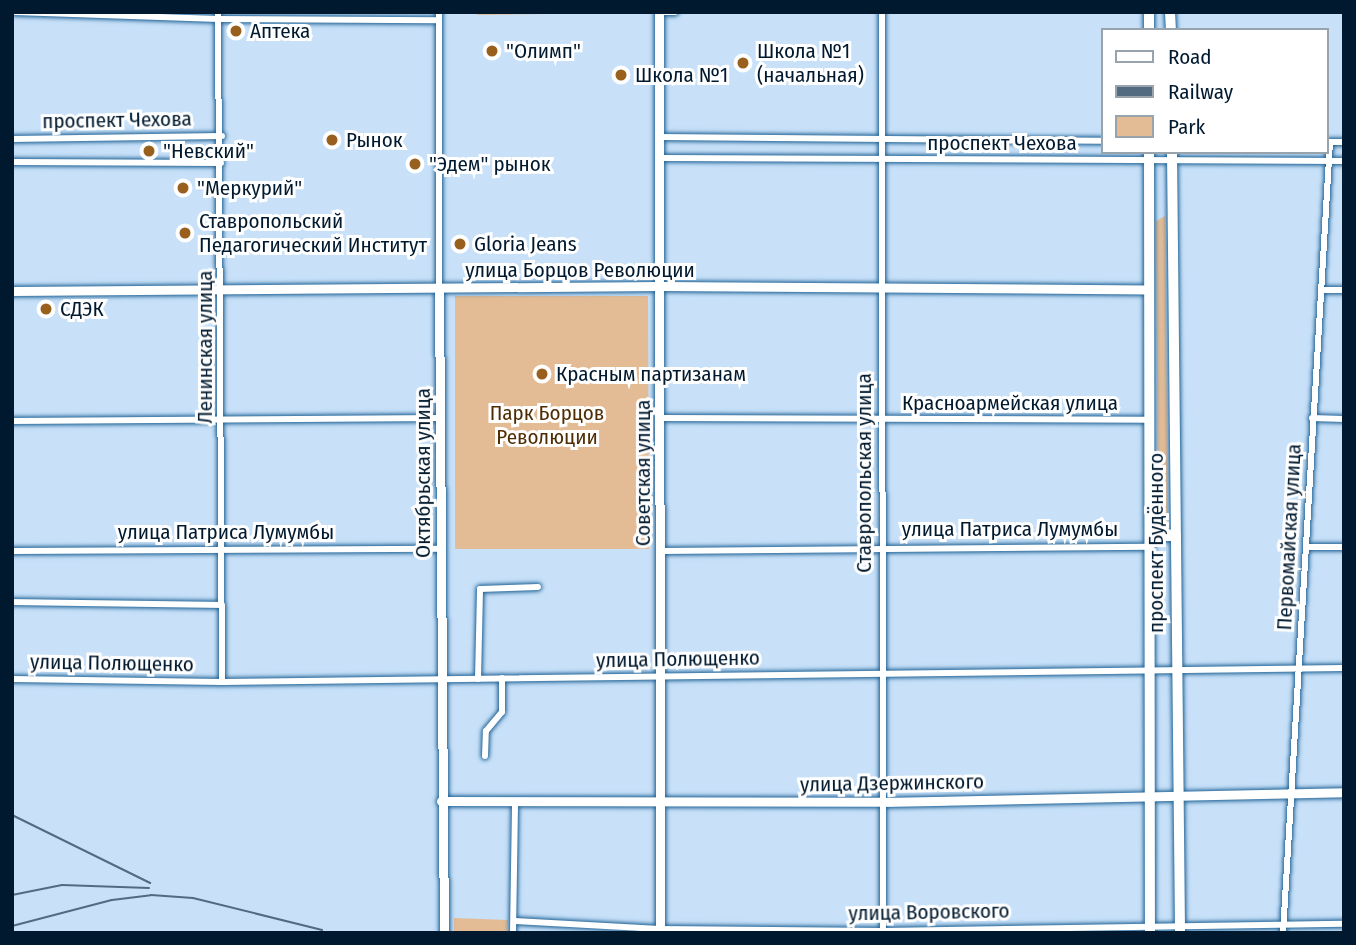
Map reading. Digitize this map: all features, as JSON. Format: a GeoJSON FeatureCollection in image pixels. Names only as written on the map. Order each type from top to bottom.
{"type":"FeatureCollection","features":[{"type":"Feature","properties":{"kind":"main road","name":"проспект Будённого"},"geometry":{"type":"LineString","coordinates":[[1149,156],[1150,929]]}},
{"type":"Feature","properties":{"kind":"main road","name":"проспект Будённого"},"geometry":{"type":"LineString","coordinates":[[1172,156],[1176,794],[1180,929]]}},
{"type":"Feature","properties":{"kind":"main road"},"geometry":{"type":"LineString","coordinates":[[1150,541],[1176,536]]}},
{"type":"Feature","properties":{"kind":"street"},"geometry":{"type":"LineString","coordinates":[[15,12],[439,16]]}},
{"type":"Feature","properties":{"kind":"street"},"geometry":{"type":"LineString","coordinates":[[659,12],[675,12]]}},
{"type":"Feature","properties":{"kind":"street","name":"Советская улица"},"geometry":{"type":"LineString","coordinates":[[659,12],[660,931]]}},
{"type":"Feature","properties":{"kind":"street","name":"Ставропольская улица"},"geometry":{"type":"LineString","coordinates":[[882,12],[883,932]]}},
{"type":"Feature","properties":{"kind":"street","name":"Ленинская улица"},"geometry":{"type":"LineString","coordinates":[[218,16],[223,290],[222,682]]}},
{"type":"Feature","properties":{"kind":"street","name":"Октябрьская улица"},"geometry":{"type":"LineString","coordinates":[[439,16],[440,801],[444,933]]}},
{"type":"Feature","properties":{"kind":"street","name":"проспект Чехова"},"geometry":{"type":"LineString","coordinates":[[12,139],[222,136]]}},
{"type":"Feature","properties":{"kind":"street","name":"проспект Чехова"},"geometry":{"type":"LineString","coordinates":[[659,137],[1100,141]]}},
{"type":"Feature","properties":{"kind":"street"},"geometry":{"type":"LineString","coordinates":[[1328,142],[1344,142]]}},
{"type":"Feature","properties":{"kind":"street","name":"Первомайская улица"},"geometry":{"type":"LineString","coordinates":[[1283,929],[1300,669],[1328,142]]}},
{"type":"Feature","properties":{"kind":"street","name":"проспект Чехова"},"geometry":{"type":"LineString","coordinates":[[660,158],[882,162],[1172,156],[1344,161]]}},
{"type":"Feature","properties":{"kind":"street","name":"проспект Чехова"},"geometry":{"type":"LineString","coordinates":[[12,162],[222,163]]}},
{"type":"Feature","properties":{"kind":"street","name":"улица Борцов Революции"},"geometry":{"type":"LineString","coordinates":[[12,291],[660,286],[881,290],[1148,289]]}},
{"type":"Feature","properties":{"kind":"street"},"geometry":{"type":"LineString","coordinates":[[1321,290],[1344,290]]}},
{"type":"Feature","properties":{"kind":"street"},"geometry":{"type":"LineString","coordinates":[[12,421],[441,418]]}},
{"type":"Feature","properties":{"kind":"street","name":"Красноармейская улица"},"geometry":{"type":"LineString","coordinates":[[660,418],[1149,420]]}},
{"type":"Feature","properties":{"kind":"street"},"geometry":{"type":"LineString","coordinates":[[1312,418],[1344,419]]}},
{"type":"Feature","properties":{"kind":"street","name":"улица Патриса Лумумбы"},"geometry":{"type":"LineString","coordinates":[[660,551],[1150,541]]}},
{"type":"Feature","properties":{"kind":"street"},"geometry":{"type":"LineString","coordinates":[[1306,547],[1344,547]]}},
{"type":"Feature","properties":{"kind":"street","name":"улица Патриса Лумумбы"},"geometry":{"type":"LineString","coordinates":[[12,551],[440,549]]}},
{"type":"Feature","properties":{"kind":"street"},"geometry":{"type":"LineString","coordinates":[[478,679],[480,589],[538,587]]}},
{"type":"Feature","properties":{"kind":"street"},"geometry":{"type":"LineString","coordinates":[[12,602],[222,605]]}},
{"type":"Feature","properties":{"kind":"street","name":"улица Полющенко"},"geometry":{"type":"LineString","coordinates":[[12,679],[222,682],[1344,668]]}},
{"type":"Feature","properties":{"kind":"street"},"geometry":{"type":"LineString","coordinates":[[485,756],[486,731],[502,712],[502,678]]}},
{"type":"Feature","properties":{"kind":"street","name":"улица Дзержинского"},"geometry":{"type":"LineString","coordinates":[[440,801],[882,802],[1344,792]]}},
{"type":"Feature","properties":{"kind":"street"},"geometry":{"type":"LineString","coordinates":[[513,933],[515,802]]}},
{"type":"Feature","properties":{"kind":"street","name":"улица Воровского"},"geometry":{"type":"LineString","coordinates":[[514,921],[660,931],[883,932],[1283,929],[1344,924]]}},
{"type":"Feature","properties":{"kind":"green space"},"geometry":{"type":"Polygon","coordinates":[[[477,12],[624,12],[624,13],[477,15],[477,12]]]}},
{"type":"Feature","properties":{"kind":"green space"},"geometry":{"type":"Polygon","coordinates":[[[1165,216],[1168,519],[1167,526],[1158,529],[1156,221],[1165,216]]]}},
{"type":"Feature","properties":{"kind":"green space","name":"Парк Борцов Революции"},"geometry":{"type":"Polygon","coordinates":[[[455,296],[648,296],[649,549],[455,549],[455,296]]]}},
{"type":"Feature","properties":{"kind":"green space"},"geometry":{"type":"Polygon","coordinates":[[[454,918],[508,920],[507,933],[454,933],[454,918]]]}},
{"type":"Feature","properties":{"kind":"railway"},"geometry":{"type":"LineString","coordinates":[[12,815],[150,883]]}},
{"type":"Feature","properties":{"kind":"railway"},"geometry":{"type":"LineString","coordinates":[[12,895],[62,885],[149,888]]}},
{"type":"Feature","properties":{"kind":"railway"},"geometry":{"type":"LineString","coordinates":[[12,926],[112,900],[151,895],[193,898],[322,930]]}},
{"type":"Feature","properties":{"kind":"place","name":"Аптека"},"geometry":{"type":"Point","coordinates":[236,31]}},
{"type":"Feature","properties":{"kind":"place","name":"\"Олимп\""},"geometry":{"type":"Point","coordinates":[492,51]}},
{"type":"Feature","properties":{"kind":"place","name":"Школа №1 (начальная)"},"geometry":{"type":"Point","coordinates":[743,63]}},
{"type":"Feature","properties":{"kind":"place","name":"Школа №1"},"geometry":{"type":"Point","coordinates":[621,75]}},
{"type":"Feature","properties":{"kind":"place","name":"Рынок"},"geometry":{"type":"Point","coordinates":[332,140]}},
{"type":"Feature","properties":{"kind":"place","name":"\"Невский\""},"geometry":{"type":"Point","coordinates":[149,151]}},
{"type":"Feature","properties":{"kind":"place","name":"\"Эдем\" рынок"},"geometry":{"type":"Point","coordinates":[415,164]}},
{"type":"Feature","properties":{"kind":"place","name":"\"Меркурий\""},"geometry":{"type":"Point","coordinates":[183,188]}},
{"type":"Feature","properties":{"kind":"place","name":"Ставропольский Педагогический Институт"},"geometry":{"type":"Point","coordinates":[185,233]}},
{"type":"Feature","properties":{"kind":"place","name":"Gloria Jeans"},"geometry":{"type":"Point","coordinates":[460,244]}},
{"type":"Feature","properties":{"kind":"place","name":"СДЭК"},"geometry":{"type":"Point","coordinates":[46,309]}},
{"type":"Feature","properties":{"kind":"place","name":"Красным партизанам"},"geometry":{"type":"Point","coordinates":[542,374]}}]}
